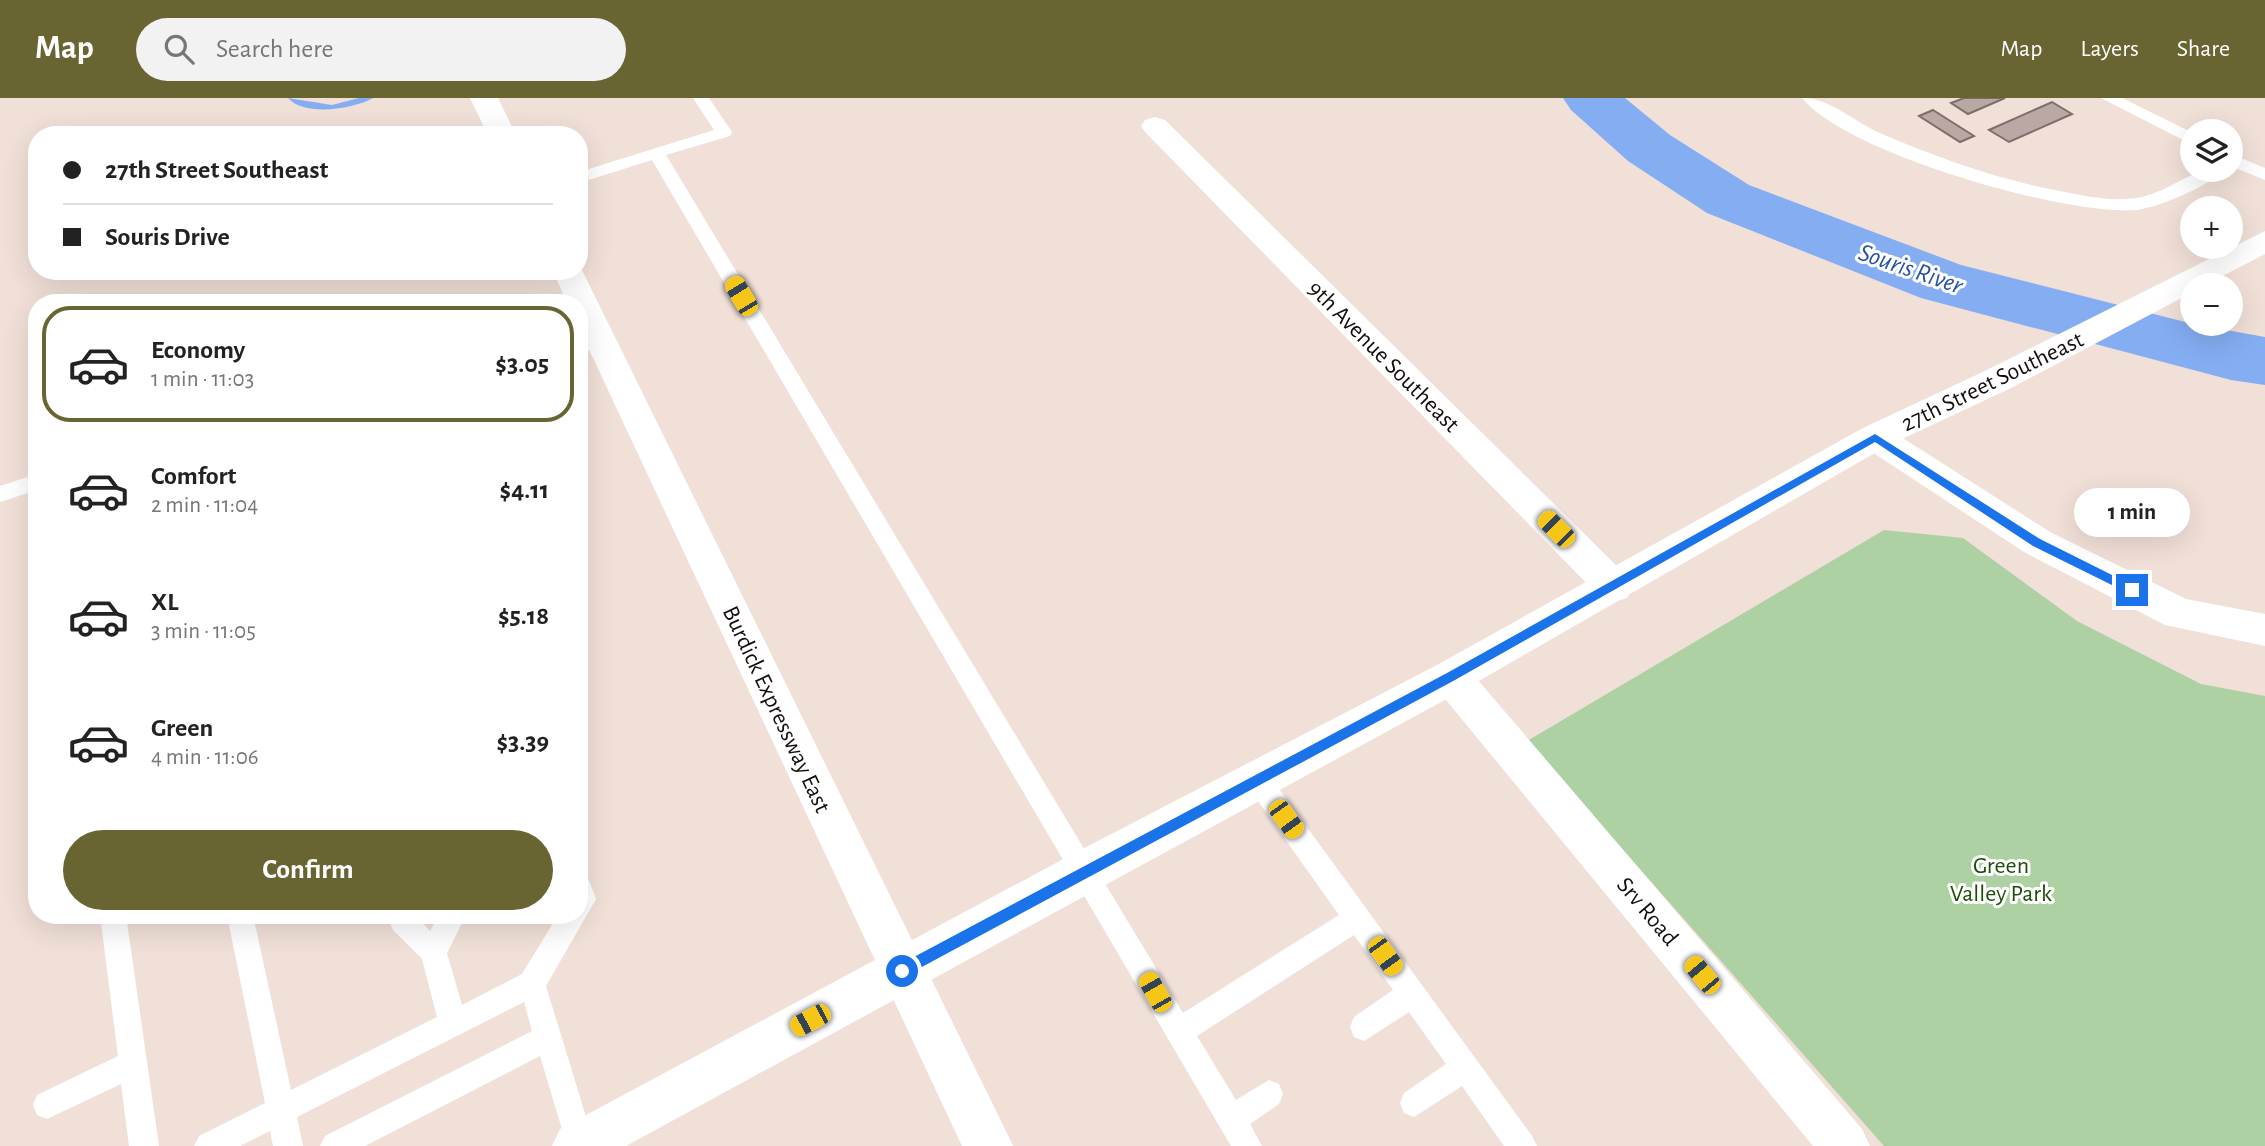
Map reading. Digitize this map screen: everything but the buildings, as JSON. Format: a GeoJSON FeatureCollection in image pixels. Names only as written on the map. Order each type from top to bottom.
{"type":"FeatureCollection","features":[{"type":"Feature","properties":{"kind":"street"},"geometry":{"type":"LineString","coordinates":[[484,98],[498,126]]}},
{"type":"Feature","properties":{"kind":"street","name":"9th Avenue Southeast"},"geometry":{"type":"LineString","coordinates":[[1155,126],[1614,587]]}},
{"type":"Feature","properties":{"kind":"street","name":"27th Street Southeast"},"geometry":{"type":"LineString","coordinates":[[579,1145],[1084,870],[1451,677],[1875,438],[1999,379],[2265,241]]}},
{"type":"Feature","properties":{"kind":"street","name":"Burdick Expressway East"},"geometry":{"type":"LineString","coordinates":[[590,343],[988,1146]]}},
{"type":"Feature","properties":{"kind":"street"},"geometry":{"type":"LineString","coordinates":[[1875,438],[2037,542],[2179,614],[2265,631]]}},
{"type":"Feature","properties":{"kind":"street","name":"Srv Road"},"geometry":{"type":"LineString","coordinates":[[1451,677],[1845,1146]]}},
{"type":"Feature","properties":{"kind":"lane"},"geometry":{"type":"LineString","coordinates":[[588,175],[724,132],[701,98]]}},
{"type":"Feature","properties":{"kind":"lane"},"geometry":{"type":"LineString","coordinates":[[1810,98],[1860,132],[1906,152],[2033,190],[2091,201],[2135,204],[2159,198],[2190,182]]}},
{"type":"Feature","properties":{"kind":"lane"},"geometry":{"type":"LineString","coordinates":[[2109,98],[2180,134]]}},
{"type":"Feature","properties":{"kind":"lane"},"geometry":{"type":"LineString","coordinates":[[656,153],[1247,1146]]}},
{"type":"Feature","properties":{"kind":"lane"},"geometry":{"type":"LineString","coordinates":[[2243,165],[2265,176]]}},
{"type":"Feature","properties":{"kind":"lane"},"geometry":{"type":"LineString","coordinates":[[0,494],[28,485]]}},
{"type":"Feature","properties":{"kind":"lane"},"geometry":{"type":"LineString","coordinates":[[1257,779],[1522,1146]]}},
{"type":"Feature","properties":{"kind":"lane"},"geometry":{"type":"LineString","coordinates":[[1179,1032],[1358,918]]}},
{"type":"Feature","properties":{"kind":"lane"},"geometry":{"type":"LineString","coordinates":[[114,924],[144,1146]]}},
{"type":"Feature","properties":{"kind":"lane"},"geometry":{"type":"LineString","coordinates":[[242,924],[288,1146]]}},
{"type":"Feature","properties":{"kind":"lane"},"geometry":{"type":"LineString","coordinates":[[405,924],[433,952],[453,1023]]}},
{"type":"Feature","properties":{"kind":"lane"},"geometry":{"type":"LineString","coordinates":[[433,952],[448,924]]}},
{"type":"Feature","properties":{"kind":"lane"},"geometry":{"type":"LineString","coordinates":[[209,1146],[532,984],[568,924]]}},
{"type":"Feature","properties":{"kind":"lane"},"geometry":{"type":"LineString","coordinates":[[532,984],[579,1145]]}},
{"type":"Feature","properties":{"kind":"lane"},"geometry":{"type":"LineString","coordinates":[[1364,1027],[1412,993]]}},
{"type":"Feature","properties":{"kind":"lane"},"geometry":{"type":"LineString","coordinates":[[335,1146],[547,1038]]}},
{"type":"Feature","properties":{"kind":"lane"},"geometry":{"type":"LineString","coordinates":[[47,1105],[132,1064]]}},
{"type":"Feature","properties":{"kind":"lane"},"geometry":{"type":"LineString","coordinates":[[1414,1103],[1465,1068]]}},
{"type":"Feature","properties":{"kind":"lane"},"geometry":{"type":"LineString","coordinates":[[1231,1120],[1269,1094]]}},
{"type":"Feature","properties":{"kind":"green space","name":"Green Valley Park"},"geometry":{"type":"Polygon","coordinates":[[[1884,530],[1963,538],[2077,621],[2201,684],[2265,696],[2265,1146],[1884,1146],[1527,741],[1884,530]]]}},
{"type":"Feature","properties":{"kind":"waterway"},"geometry":{"type":"LineString","coordinates":[[292,98],[296,102],[332,108],[369,98]]}},
{"type":"Feature","properties":{"kind":"waterway","name":"Souris River"},"geometry":{"type":"LineString","coordinates":[[1591,98],[1649,148],[1728,199],[1944,283],[2231,356],[2265,361]]}},
{"type":"Feature","properties":{"kind":"route"},"geometry":{"type":"LineString","coordinates":[[902,971],[1084,870],[1451,677],[1875,438],[2037,542],[2132,590]]}}]}
